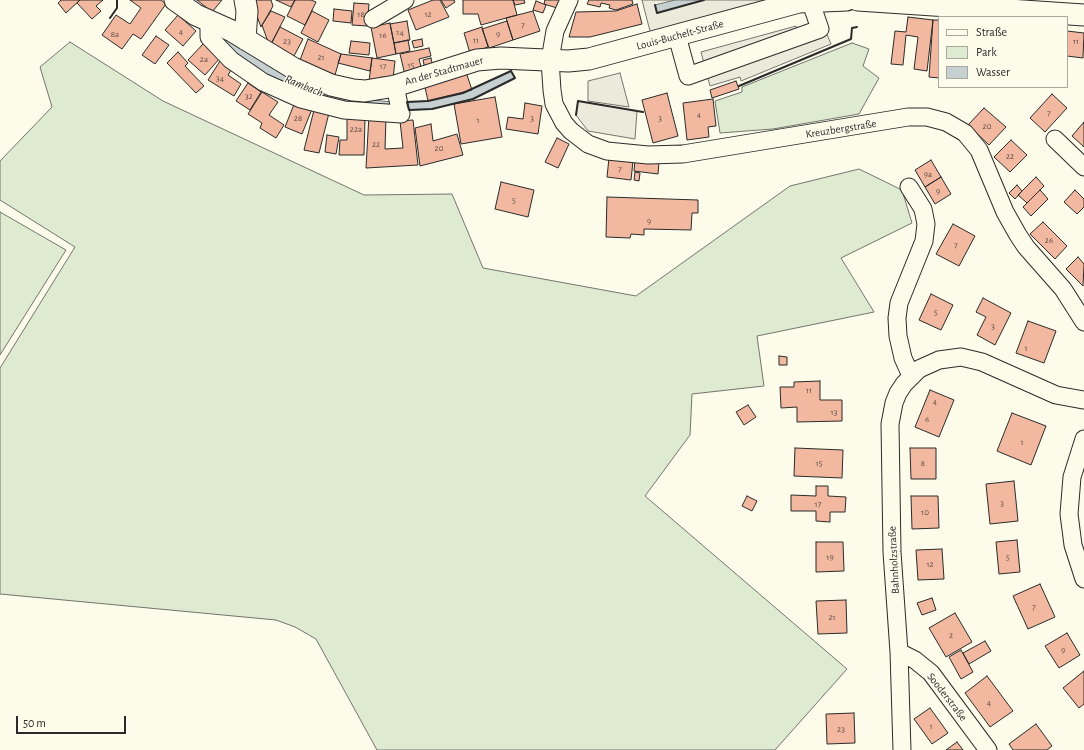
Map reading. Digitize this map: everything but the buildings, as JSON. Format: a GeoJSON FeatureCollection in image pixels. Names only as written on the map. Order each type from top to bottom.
{"type":"FeatureCollection","features":[{"type":"Feature","properties":{"kind":"main road"},"geometry":{"type":"LineString","coordinates":[[175,0],[209,22]]}},
{"type":"Feature","properties":{"kind":"main road"},"geometry":{"type":"LineString","coordinates":[[245,0],[247,11],[245,39]]}},
{"type":"Feature","properties":{"kind":"main road","name":"Louis-Buchelt-Straße"},"geometry":{"type":"LineString","coordinates":[[550,60],[575,61],[589,59],[799,2],[847,0]]}},
{"type":"Feature","properties":{"kind":"main road"},"geometry":{"type":"LineString","coordinates":[[858,0],[961,3],[1084,15]]}},
{"type":"Feature","properties":{"kind":"main road","name":"An der Stadtmauer"},"geometry":{"type":"LineString","coordinates":[[209,22],[232,31],[293,68],[331,85],[353,90],[395,86],[477,60],[502,58],[550,60]]}},
{"type":"Feature","properties":{"kind":"street"},"geometry":{"type":"LineString","coordinates":[[373,19],[405,0]]}},
{"type":"Feature","properties":{"kind":"street"},"geometry":{"type":"LineString","coordinates":[[550,60],[555,31],[569,0]]}},
{"type":"Feature","properties":{"kind":"street"},"geometry":{"type":"LineString","coordinates":[[677,36],[688,76],[820,29],[810,1]]}},
{"type":"Feature","properties":{"kind":"street","name":"An der Stadtmauer"},"geometry":{"type":"LineString","coordinates":[[209,22],[209,38],[231,60],[263,82],[301,99],[344,110],[401,114],[395,86]]}},
{"type":"Feature","properties":{"kind":"street","name":"Kreuzbergstraße"},"geometry":{"type":"LineString","coordinates":[[550,60],[554,104],[564,123],[579,138],[588,144],[607,151],[648,154],[684,154],[908,117],[927,117],[946,122],[964,133],[979,150],[1005,212],[1018,235],[1063,289],[1084,322]]}},
{"type":"Feature","properties":{"kind":"street"},"geometry":{"type":"LineString","coordinates":[[1055,139],[1084,167]]}},
{"type":"Feature","properties":{"kind":"street"},"geometry":{"type":"LineString","coordinates":[[909,187],[923,209],[926,224],[924,241],[899,303],[897,318],[898,336],[903,358],[911,376]]}},
{"type":"Feature","properties":{"kind":"street","name":"Bahnholzstraße"},"geometry":{"type":"LineString","coordinates":[[902,750],[899,652],[892,552],[890,424],[894,403],[898,393],[911,376],[919,369],[950,357],[971,358],[1056,395],[1084,400]]}},
{"type":"Feature","properties":{"kind":"street"},"geometry":{"type":"LineString","coordinates":[[1084,439],[1072,477],[1069,514],[1073,545],[1084,579]]}},
{"type":"Feature","properties":{"kind":"street","name":"Sooderstraße"},"geometry":{"type":"LineString","coordinates":[[899,652],[915,660],[931,673],[988,750]]}},
{"type":"Feature","properties":{"kind":"green space"},"geometry":{"type":"Polygon","coordinates":[[[70,42],[163,101],[364,195],[452,194],[483,268],[636,296],[790,186],[859,169],[902,190],[912,223],[841,258],[874,312],[757,336],[764,386],[692,394],[690,435],[645,496],[847,669],[775,750],[377,750],[316,639],[295,627],[276,620],[0,594],[0,368],[75,247],[0,200],[0,161],[52,107],[40,67],[70,42]]]}},
{"type":"Feature","properties":{"kind":"green space"},"geometry":{"type":"Polygon","coordinates":[[[852,43],[869,49],[863,66],[879,78],[859,114],[773,129],[720,133],[715,101],[742,92],[742,87],[852,43]]]}},
{"type":"Feature","properties":{"kind":"green space"},"geometry":{"type":"Polygon","coordinates":[[[0,212],[66,250],[0,355],[0,212]]]}},
{"type":"Feature","properties":{"kind":"shaded area"},"geometry":{"type":"Polygon","coordinates":[[[642,0],[780,0],[651,35],[642,0]]]}},
{"type":"Feature","properties":{"kind":"shaded area"},"geometry":{"type":"Polygon","coordinates":[[[823,25],[831,44],[741,81],[740,77],[710,86],[701,52],[796,26],[798,33],[823,25]]]}},
{"type":"Feature","properties":{"kind":"shaded area"},"geometry":{"type":"Polygon","coordinates":[[[620,73],[629,107],[588,101],[588,81],[620,73]]]}},
{"type":"Feature","properties":{"kind":"shaded area"},"geometry":{"type":"Polygon","coordinates":[[[578,101],[637,111],[635,139],[588,131],[576,115],[578,101]]]}},
{"type":"Feature","properties":{"kind":"water"},"geometry":{"type":"Polygon","coordinates":[[[675,0],[704,0],[657,13],[655,5],[675,0]]]}},
{"type":"Feature","properties":{"kind":"water","name":"Rambach"},"geometry":{"type":"Polygon","coordinates":[[[229,38],[350,98],[393,102],[393,112],[351,107],[267,79],[222,45],[229,38]]]}},
{"type":"Feature","properties":{"kind":"water"},"geometry":{"type":"Polygon","coordinates":[[[511,71],[515,78],[473,99],[432,109],[409,110],[407,102],[428,101],[463,93],[511,71]]]}},
{"type":"Feature","properties":{"kind":"wall"},"geometry":{"type":"LineString","coordinates":[[110,18],[117,8],[117,0]]}},
{"type":"Feature","properties":{"kind":"wall"},"geometry":{"type":"LineString","coordinates":[[655,5],[657,13],[704,0]]}},
{"type":"Feature","properties":{"kind":"wall"},"geometry":{"type":"LineString","coordinates":[[739,86],[851,39],[852,28],[857,27]]}},
{"type":"Feature","properties":{"kind":"wall"},"geometry":{"type":"LineString","coordinates":[[511,71],[515,78],[473,99],[432,109],[409,110],[407,102],[428,101],[463,93],[511,71]]}},
{"type":"Feature","properties":{"kind":"wall"},"geometry":{"type":"LineString","coordinates":[[576,115],[578,101],[643,112]]}}]}
